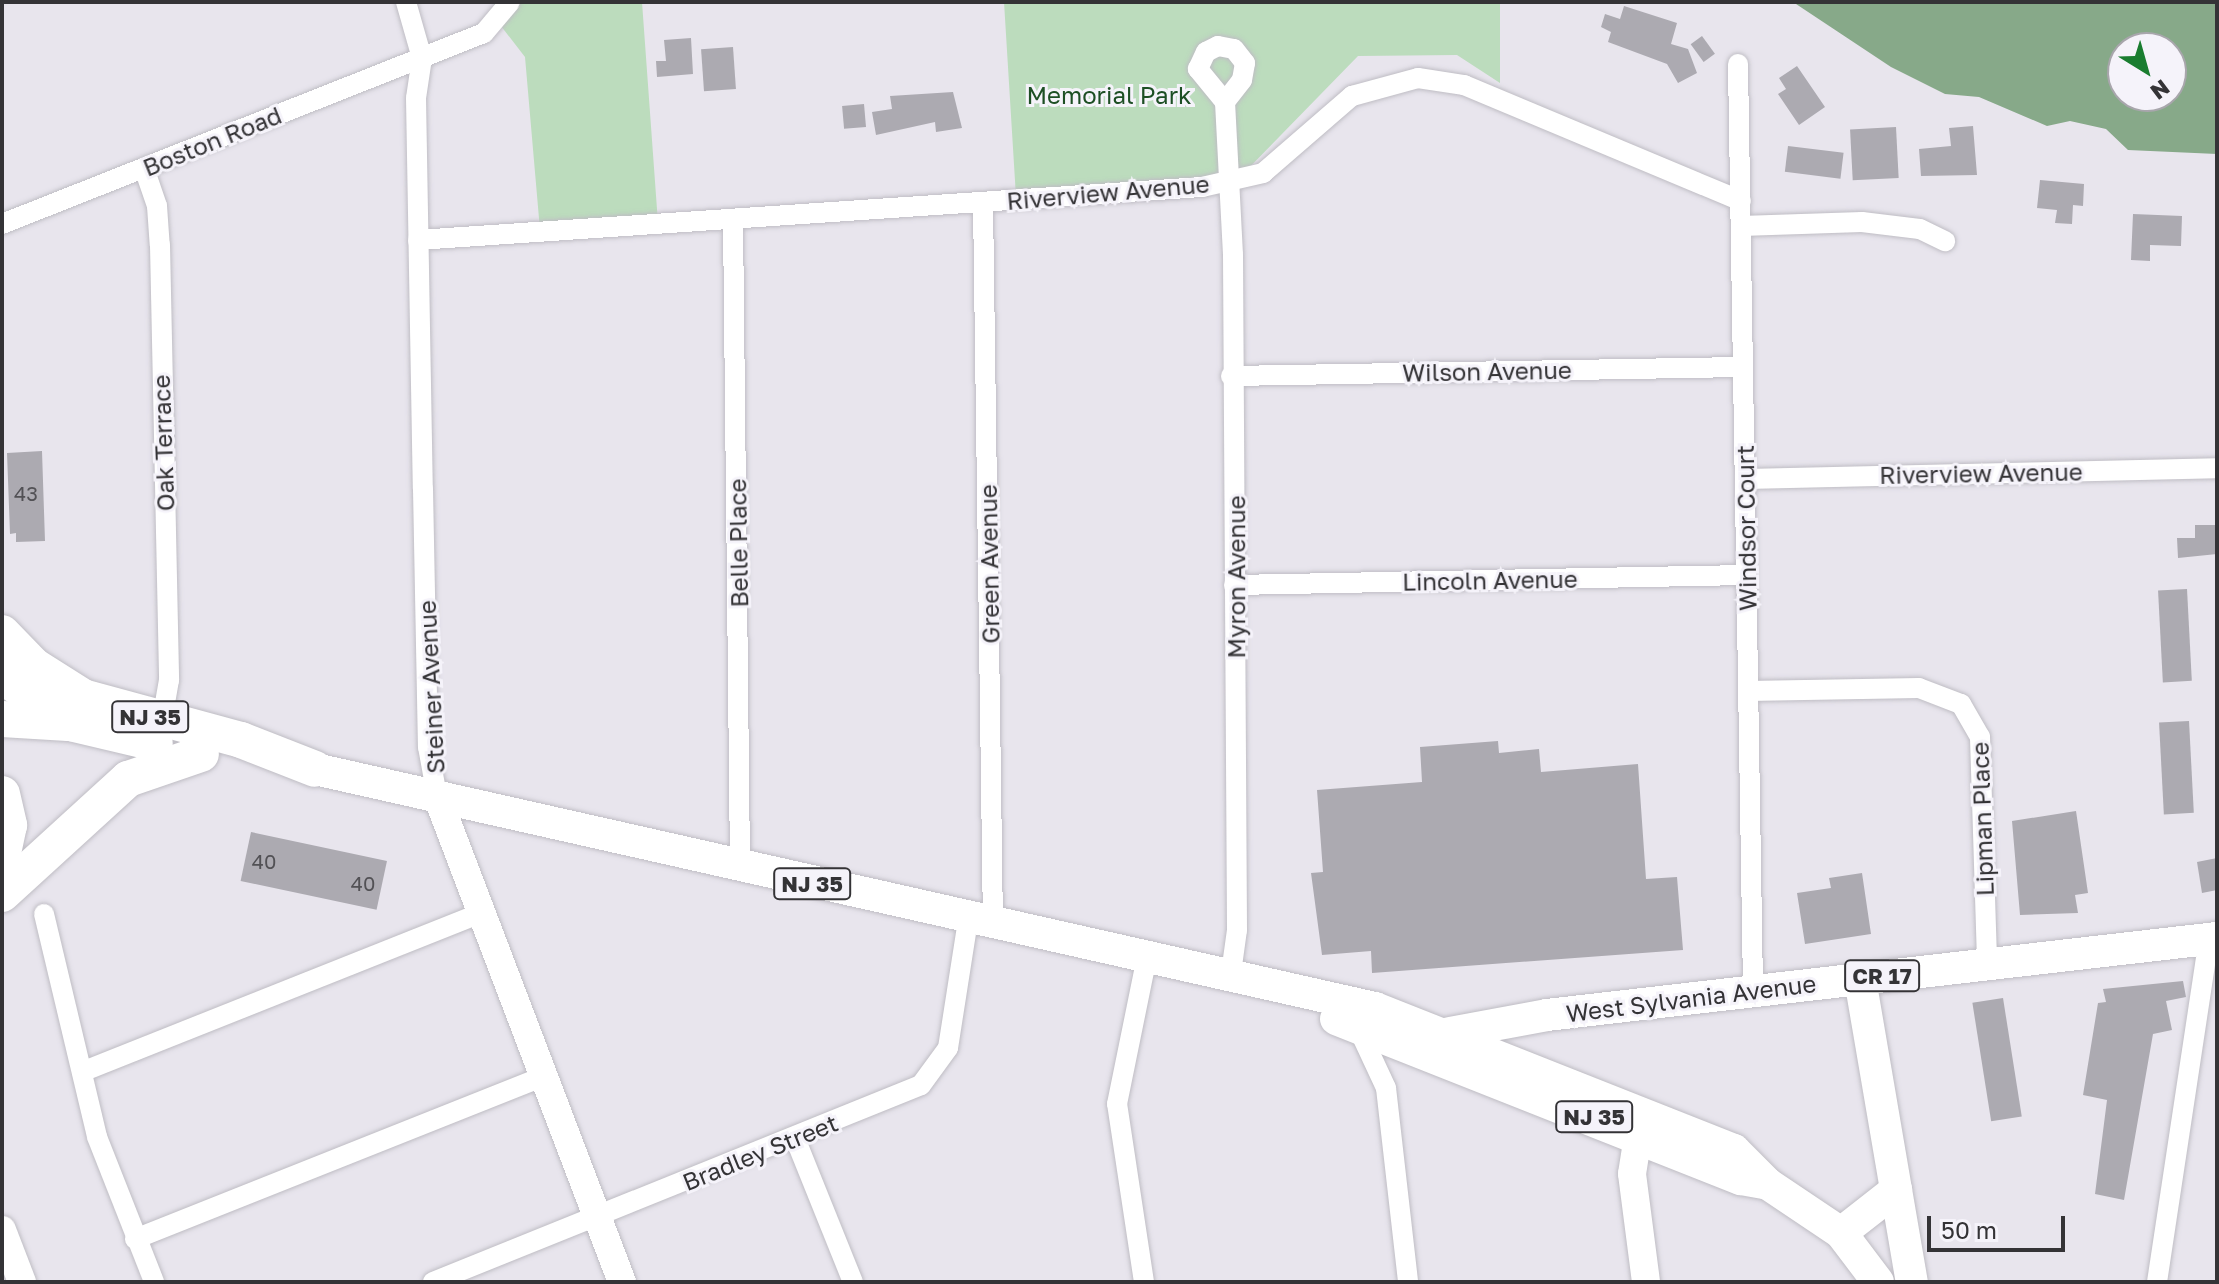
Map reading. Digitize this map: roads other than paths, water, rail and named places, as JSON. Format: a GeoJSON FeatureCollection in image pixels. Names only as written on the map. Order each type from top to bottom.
{"type":"FeatureCollection","features":[{"type":"Feature","properties":{"kind":"highway","name":"NJ 35"},"geometry":{"type":"LineString","coordinates":[[2,633],[34,666],[83,697],[315,769]]}},
{"type":"Feature","properties":{"kind":"highway","name":"NJ 35"},"geometry":{"type":"LineString","coordinates":[[2,676],[70,723],[201,754],[315,769]]}},
{"type":"Feature","properties":{"kind":"highway"},"geometry":{"type":"LineString","coordinates":[[2,719],[70,723]]}},
{"type":"Feature","properties":{"kind":"highway"},"geometry":{"type":"LineString","coordinates":[[2,894],[120,784],[201,754]]}},
{"type":"Feature","properties":{"kind":"highway"},"geometry":{"type":"LineString","coordinates":[[2,794],[9,825],[2,857]]}},
{"type":"Feature","properties":{"kind":"main road","name":"NJ 35"},"geometry":{"type":"LineString","coordinates":[[315,769],[1146,961],[1231,973],[1364,1016],[1420,1048],[1741,1179],[1768,1184]]}},
{"type":"Feature","properties":{"kind":"main road","name":"West Sylvania Avenue"},"geometry":{"type":"LineString","coordinates":[[1364,1016],[1449,1033],[1547,1015],[2213,939]]}},
{"type":"Feature","properties":{"kind":"main road","name":"NJ 35"},"geometry":{"type":"LineString","coordinates":[[1146,961],[1225,992],[1364,1016]]}},
{"type":"Feature","properties":{"kind":"main road"},"geometry":{"type":"LineString","coordinates":[[1860,979],[1912,1282]]}},
{"type":"Feature","properties":{"kind":"main road","name":"West Sylvania Avenue"},"geometry":{"type":"LineString","coordinates":[[1364,1016],[1547,1015]]}},
{"type":"Feature","properties":{"kind":"main road","name":"NJ 35"},"geometry":{"type":"LineString","coordinates":[[1449,1033],[1734,1150],[1768,1184],[1841,1233],[1878,1282]]}},
{"type":"Feature","properties":{"kind":"main road"},"geometry":{"type":"LineString","coordinates":[[1841,1233],[1896,1190]]}},
{"type":"Feature","properties":{"kind":"street","name":"Steiner Avenue"},"geometry":{"type":"LineString","coordinates":[[406,2],[422,58],[416,98],[428,747],[437,796],[478,914],[622,1282]]}},
{"type":"Feature","properties":{"kind":"street","name":"Boston Road"},"geometry":{"type":"LineString","coordinates":[[2,224],[484,33],[510,2]]}},
{"type":"Feature","properties":{"kind":"street","name":"Windsor Court"},"geometry":{"type":"LineString","coordinates":[[1738,64],[1753,991]]}},
{"type":"Feature","properties":{"kind":"street","name":"Riverview Avenue"},"geometry":{"type":"LineString","coordinates":[[418,240],[983,202],[1230,181],[1263,173],[1286,157],[1352,96],[1418,78],[1464,85],[1741,201]]}},
{"type":"Feature","properties":{"kind":"street","name":"Myron Avenue"},"geometry":{"type":"LineString","coordinates":[[1225,102],[1230,181],[1237,930],[1231,973]]}},
{"type":"Feature","properties":{"kind":"street","name":"Oak Terrace"},"geometry":{"type":"LineString","coordinates":[[144,168],[160,245],[169,680],[162,720]]}},
{"type":"Feature","properties":{"kind":"street","name":"Green Avenue"},"geometry":{"type":"LineString","coordinates":[[980,923],[983,202]]}},
{"type":"Feature","properties":{"kind":"street","name":"Belle Place"},"geometry":{"type":"LineString","coordinates":[[733,219],[740,867]]}},
{"type":"Feature","properties":{"kind":"street"},"geometry":{"type":"LineString","coordinates":[[1741,226],[1862,222],[1920,229],[1945,241]]}},
{"type":"Feature","properties":{"kind":"street","name":"Wilson Avenue"},"geometry":{"type":"LineString","coordinates":[[1231,376],[1743,367]]}},
{"type":"Feature","properties":{"kind":"street","name":"Riverview Avenue"},"geometry":{"type":"LineString","coordinates":[[1745,479],[2217,468]]}},
{"type":"Feature","properties":{"kind":"street","name":"Lincoln Avenue"},"geometry":{"type":"LineString","coordinates":[[1234,585],[1746,575]]}},
{"type":"Feature","properties":{"kind":"street","name":"Lipman Place"},"geometry":{"type":"LineString","coordinates":[[1748,691],[1919,688],[1961,704],[1980,737],[1987,964]]}},
{"type":"Feature","properties":{"kind":"street"},"geometry":{"type":"LineString","coordinates":[[44,914],[84,1071],[97,1137],[154,1282]]}},
{"type":"Feature","properties":{"kind":"street"},"geometry":{"type":"LineString","coordinates":[[84,1071],[478,914]]}},
{"type":"Feature","properties":{"kind":"street","name":"Bradley Street"},"geometry":{"type":"LineString","coordinates":[[433,1282],[905,1095],[936,1070],[957,1015],[980,923]]}},
{"type":"Feature","properties":{"kind":"street"},"geometry":{"type":"LineString","coordinates":[[2157,1282],[2213,939]]}},
{"type":"Feature","properties":{"kind":"street"},"geometry":{"type":"LineString","coordinates":[[1144,1282],[1117,1104],[1146,961]]}},
{"type":"Feature","properties":{"kind":"street"},"geometry":{"type":"LineString","coordinates":[[1364,1016],[1370,1044],[1386,1088],[1408,1282]]}},
{"type":"Feature","properties":{"kind":"street"},"geometry":{"type":"LineString","coordinates":[[1386,1088],[1397,1059],[1420,1048]]}},
{"type":"Feature","properties":{"kind":"street"},"geometry":{"type":"LineString","coordinates":[[135,1239],[542,1077]]}},
{"type":"Feature","properties":{"kind":"street"},"geometry":{"type":"LineString","coordinates":[[1638,1136],[1632,1174],[1646,1282]]}},
{"type":"Feature","properties":{"kind":"street"},"geometry":{"type":"LineString","coordinates":[[795,1138],[853,1282]]}},
{"type":"Feature","properties":{"kind":"street"},"geometry":{"type":"LineString","coordinates":[[2,1230],[22,1282]]}},
{"type":"Feature","properties":{"kind":"park label","name":"Memorial Park"},"geometry":{"type":"Point","coordinates":[1109,95]}}]}
